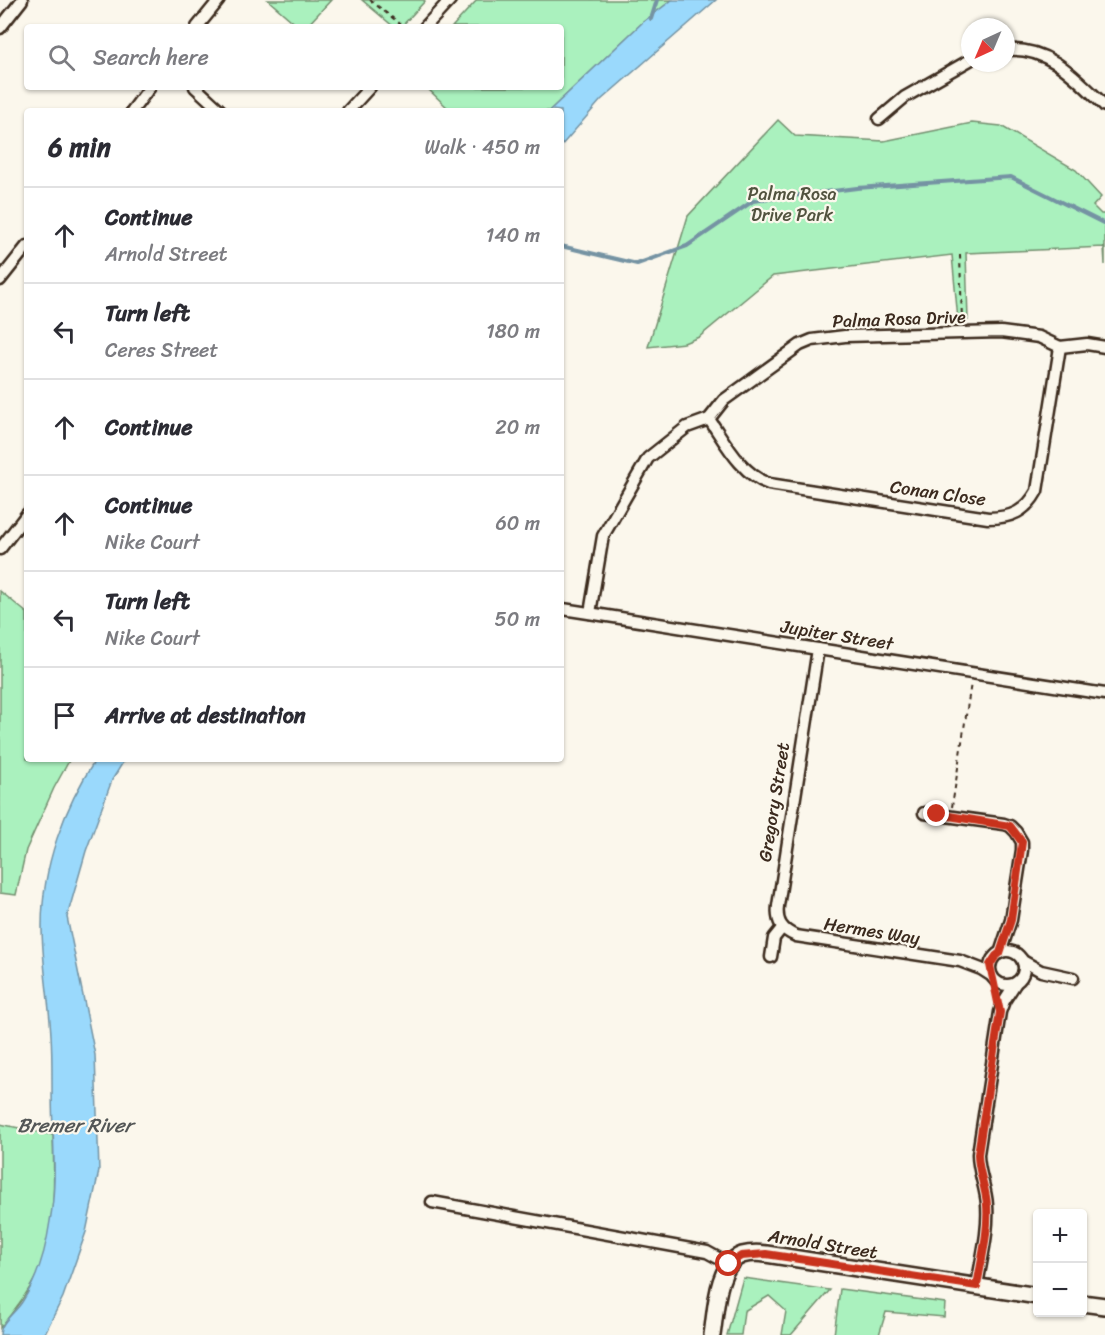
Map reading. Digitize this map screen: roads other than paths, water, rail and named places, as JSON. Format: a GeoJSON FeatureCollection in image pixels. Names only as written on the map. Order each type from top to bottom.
{"type":"FeatureCollection","features":[{"type":"Feature","properties":{"kind":"main road","name":"Arnold Street"},"geometry":{"type":"LineString","coordinates":[[729,1264],[741,1256],[766,1254],[1033,1295]]}},
{"type":"Feature","properties":{"kind":"main road"},"geometry":{"type":"LineString","coordinates":[[712,1335],[721,1281],[729,1264]]}},
{"type":"Feature","properties":{"kind":"main road"},"geometry":{"type":"LineString","coordinates":[[1087,1304],[1105,1306]]}},
{"type":"Feature","properties":{"kind":"street"},"geometry":{"type":"LineString","coordinates":[[0,28],[22,0]]}},
{"type":"Feature","properties":{"kind":"street"},"geometry":{"type":"LineString","coordinates":[[199,24],[219,0]]}},
{"type":"Feature","properties":{"kind":"street"},"geometry":{"type":"LineString","coordinates":[[428,24],[450,0]]}},
{"type":"Feature","properties":{"kind":"street"},"geometry":{"type":"LineString","coordinates":[[1015,50],[1027,50],[1049,58],[1072,74],[1105,106]]}},
{"type":"Feature","properties":{"kind":"street"},"geometry":{"type":"LineString","coordinates":[[879,120],[905,97],[961,65]]}},
{"type":"Feature","properties":{"kind":"street"},"geometry":{"type":"LineString","coordinates":[[134,108],[148,90]]}},
{"type":"Feature","properties":{"kind":"street"},"geometry":{"type":"LineString","coordinates":[[198,90],[218,108]]}},
{"type":"Feature","properties":{"kind":"street"},"geometry":{"type":"LineString","coordinates":[[351,108],[367,90]]}},
{"type":"Feature","properties":{"kind":"street"},"geometry":{"type":"LineString","coordinates":[[0,280],[24,250]]}},
{"type":"Feature","properties":{"kind":"street","name":"Palma Rosa Drive"},"geometry":{"type":"LineString","coordinates":[[590,613],[603,536],[648,458],[687,427],[709,419],[724,400],[786,354],[812,340],[845,336],[1021,333],[1039,337],[1060,347],[1087,344],[1105,347]]}},
{"type":"Feature","properties":{"kind":"street","name":"Conan Close"},"geometry":{"type":"LineString","coordinates":[[709,419],[746,470],[769,484],[988,518],[1003,518],[1025,507],[1037,490],[1060,347]]}},
{"type":"Feature","properties":{"kind":"street"},"geometry":{"type":"LineString","coordinates":[[0,549],[24,518]]}},
{"type":"Feature","properties":{"kind":"street","name":"Jupiter Street"},"geometry":{"type":"LineString","coordinates":[[564,609],[1105,694]]}},
{"type":"Feature","properties":{"kind":"street","name":"Gregory Street"},"geometry":{"type":"LineString","coordinates":[[771,957],[774,938],[782,928],[777,916],[778,906],[818,649]]}},
{"type":"Feature","properties":{"kind":"street"},"geometry":{"type":"LineString","coordinates":[[924,813],[1010,826],[1019,837],[1022,850],[1011,920],[998,954],[990,965],[1000,1012]]}},
{"type":"Feature","properties":{"kind":"street"},"geometry":{"type":"LineString","coordinates":[[977,1286],[987,1216],[986,1196],[978,1167],[978,1154],[1000,1012],[1004,1001],[1024,972],[1011,920]]}},
{"type":"Feature","properties":{"kind":"street","name":"Hermes Way"},"geometry":{"type":"LineString","coordinates":[[782,928],[796,936],[960,961],[981,969],[993,978]]}},
{"type":"Feature","properties":{"kind":"street"},"geometry":{"type":"LineString","coordinates":[[998,954],[1005,951],[1051,975],[1074,978]]}},
{"type":"Feature","properties":{"kind":"street","name":"Hermes Way"},"geometry":{"type":"LineString","coordinates":[[960,961],[998,954]]}},
{"type":"Feature","properties":{"kind":"street"},"geometry":{"type":"LineString","coordinates":[[993,978],[1004,985],[1051,975]]}},
{"type":"Feature","properties":{"kind":"street"},"geometry":{"type":"LineString","coordinates":[[432,1202],[707,1252],[729,1264]]}},
{"type":"Feature","properties":{"kind":"water"},"geometry":{"type":"Polygon","coordinates":[[[672,0],[716,0],[601,100],[564,143],[564,108],[552,108],[643,22],[672,0]]]}},
{"type":"Feature","properties":{"kind":"water","name":"Bremer River"},"geometry":{"type":"Polygon","coordinates":[[[94,762],[123,762],[112,780],[86,851],[67,917],[95,1055],[99,1171],[86,1232],[63,1297],[44,1335],[0,1335],[2,1326],[22,1302],[33,1283],[44,1253],[48,1232],[53,1197],[54,1162],[52,1046],[42,940],[43,904],[57,838],[84,778],[94,762]]]}},
{"type":"Feature","properties":{"kind":"waterway"},"geometry":{"type":"LineString","coordinates":[[651,19],[657,0]]}},
{"type":"Feature","properties":{"kind":"waterway"},"geometry":{"type":"LineString","coordinates":[[564,247],[637,264],[687,246],[753,201],[857,188],[1011,177],[1105,224]]}},
{"type":"Feature","properties":{"kind":"park label","name":"Palma Rosa Drive Park"},"geometry":{"type":"Point","coordinates":[792,204]}}]}
